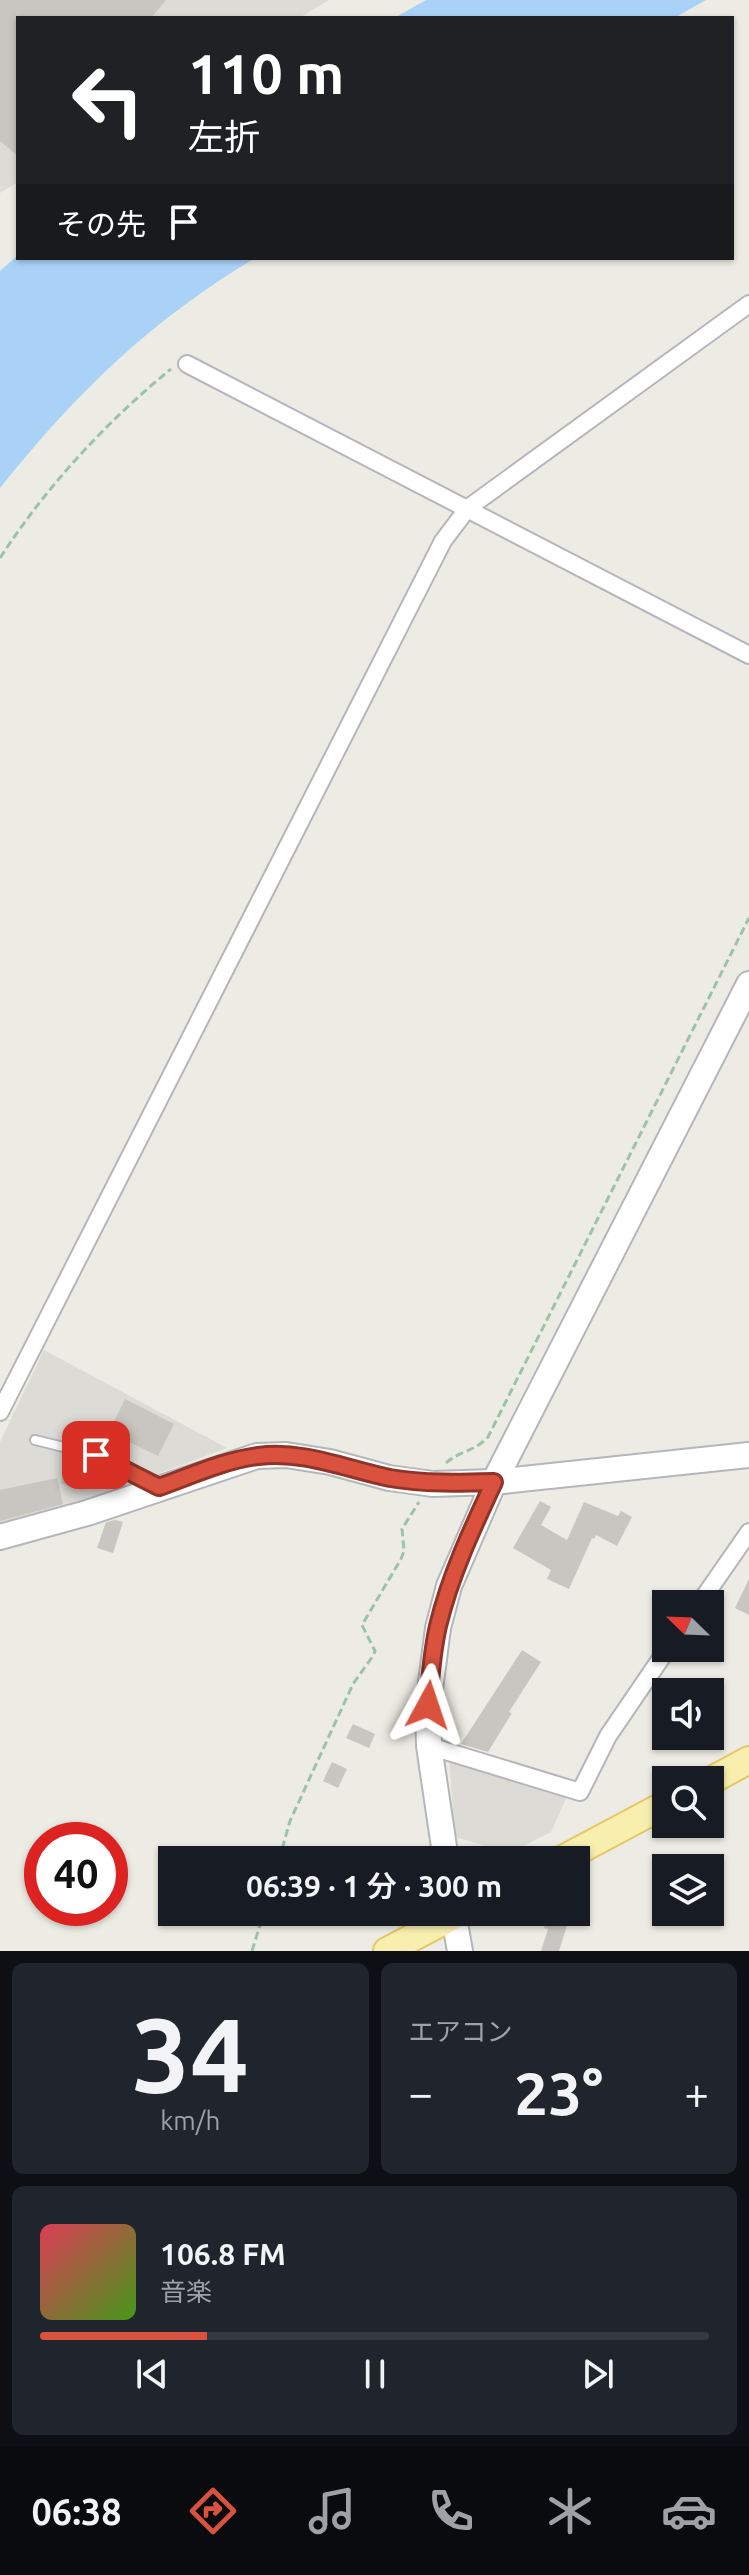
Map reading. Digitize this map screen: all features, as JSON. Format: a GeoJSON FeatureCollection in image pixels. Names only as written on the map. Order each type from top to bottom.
{"type":"FeatureCollection","features":[{"type":"Feature","properties":{"kind":"main road"},"geometry":{"type":"LineString","coordinates":[[724,1773],[749,1760]]}},
{"type":"Feature","properties":{"kind":"main road"},"geometry":{"type":"LineString","coordinates":[[587,1846],[652,1811]]}},
{"type":"Feature","properties":{"kind":"main road"},"geometry":{"type":"LineString","coordinates":[[387,1951],[434,1926]]}},
{"type":"Feature","properties":{"kind":"street"},"geometry":{"type":"LineString","coordinates":[[0,1412],[443,541],[468,508],[749,304]]}},
{"type":"Feature","properties":{"kind":"street"},"geometry":{"type":"LineString","coordinates":[[187,364],[749,655]]}},
{"type":"Feature","properties":{"kind":"street"},"geometry":{"type":"LineString","coordinates":[[444,1846],[429,1746],[428,1705],[438,1628],[449,1586],[494,1482],[749,984]]}},
{"type":"Feature","properties":{"kind":"street"},"geometry":{"type":"LineString","coordinates":[[0,1537],[87,1513],[257,1456],[286,1455],[330,1462],[389,1478],[433,1484],[494,1482],[749,1455]]}},
{"type":"Feature","properties":{"kind":"street"},"geometry":{"type":"LineString","coordinates":[[709,1590],[749,1532]]}},
{"type":"Feature","properties":{"kind":"street"},"geometry":{"type":"LineString","coordinates":[[429,1746],[580,1792],[608,1736],[658,1662]]}},
{"type":"Feature","properties":{"kind":"street"},"geometry":{"type":"LineString","coordinates":[[457,1926],[460,1951]]}},
{"type":"Feature","properties":{"kind":"lane"},"geometry":{"type":"LineString","coordinates":[[35,1440],[96,1455],[159,1487]]}},
{"type":"Feature","properties":{"kind":"path"},"geometry":{"type":"LineString","coordinates":[[0,558],[62,475],[114,420],[171,369],[187,364]]}},
{"type":"Feature","properties":{"kind":"path"},"geometry":{"type":"LineString","coordinates":[[283,1846],[290,1821],[353,1684],[375,1651],[362,1625],[404,1551],[402,1529],[407,1518],[452,1458],[472,1451],[488,1437],[749,918]]}},
{"type":"Feature","properties":{"kind":"path"},"geometry":{"type":"LineString","coordinates":[[252,1951],[260,1926]]}},
{"type":"Feature","properties":{"kind":"shaded area"},"geometry":{"type":"Polygon","coordinates":[[[0,0],[329,0],[302,16],[16,16],[16,183],[0,193],[0,0]]]}},
{"type":"Feature","properties":{"kind":"shaded area"},"geometry":{"type":"Polygon","coordinates":[[[44,1350],[227,1448],[69,1507],[0,1525],[0,1442],[44,1350]]]}},
{"type":"Feature","properties":{"kind":"shaded area"},"geometry":{"type":"Polygon","coordinates":[[[449,1758],[567,1796],[551,1832],[523,1846],[485,1846],[455,1837],[449,1758]]]}},
{"type":"Feature","properties":{"kind":"water"},"geometry":{"type":"Polygon","coordinates":[[[426,0],[706,0],[678,16],[398,16],[426,0]]]}},
{"type":"Feature","properties":{"kind":"water"},"geometry":{"type":"Polygon","coordinates":[[[16,257],[16,260],[252,260],[181,307],[117,361],[57,421],[0,488],[0,271],[16,257]]]}},
{"type":"Feature","properties":{"kind":"building"},"geometry":{"type":"Polygon","coordinates":[[[0,0],[166,0],[153,16],[16,16],[16,154],[0,141],[0,0]]]}},
{"type":"Feature","properties":{"kind":"building"},"geometry":{"type":"Polygon","coordinates":[[[125,1399],[174,1424],[158,1456],[109,1432],[125,1399]]]}},
{"type":"Feature","properties":{"kind":"building"},"geometry":{"type":"Polygon","coordinates":[[[70,1456],[91,1462],[81,1490],[61,1483],[70,1456]]]}},
{"type":"Feature","properties":{"kind":"building"},"geometry":{"type":"Polygon","coordinates":[[[57,1478],[63,1504],[0,1521],[0,1490],[57,1478]]]}},
{"type":"Feature","properties":{"kind":"building"},"geometry":{"type":"Polygon","coordinates":[[[540,1501],[551,1507],[541,1525],[567,1540],[584,1502],[618,1516],[621,1511],[632,1517],[617,1546],[596,1535],[592,1538],[569,1589],[547,1579],[551,1570],[513,1548],[540,1501]]]}},
{"type":"Feature","properties":{"kind":"building"},"geometry":{"type":"Polygon","coordinates":[[[106,1522],[123,1522],[113,1553],[97,1548],[106,1522]]]}},
{"type":"Feature","properties":{"kind":"building"},"geometry":{"type":"Polygon","coordinates":[[[749,1579],[749,1615],[735,1608],[749,1579]]]}},
{"type":"Feature","properties":{"kind":"building"},"geometry":{"type":"Polygon","coordinates":[[[522,1650],[541,1662],[488,1752],[461,1744],[522,1650]]]}},
{"type":"Feature","properties":{"kind":"building"},"geometry":{"type":"Polygon","coordinates":[[[353,1724],[375,1734],[369,1748],[346,1738],[353,1724]]]}},
{"type":"Feature","properties":{"kind":"building"},"geometry":{"type":"Polygon","coordinates":[[[332,1762],[347,1769],[338,1788],[323,1781],[332,1762]]]}},
{"type":"Feature","properties":{"kind":"building"},"geometry":{"type":"Polygon","coordinates":[[[567,1926],[559,1951],[541,1951],[548,1929],[544,1928],[567,1926]]]}},
{"type":"Feature","properties":{"kind":"route"},"geometry":{"type":"LineString","coordinates":[[96,1455],[159,1487],[257,1456],[286,1455],[330,1462],[389,1478],[433,1484],[494,1482],[449,1586],[438,1628],[428,1705]]}}]}
